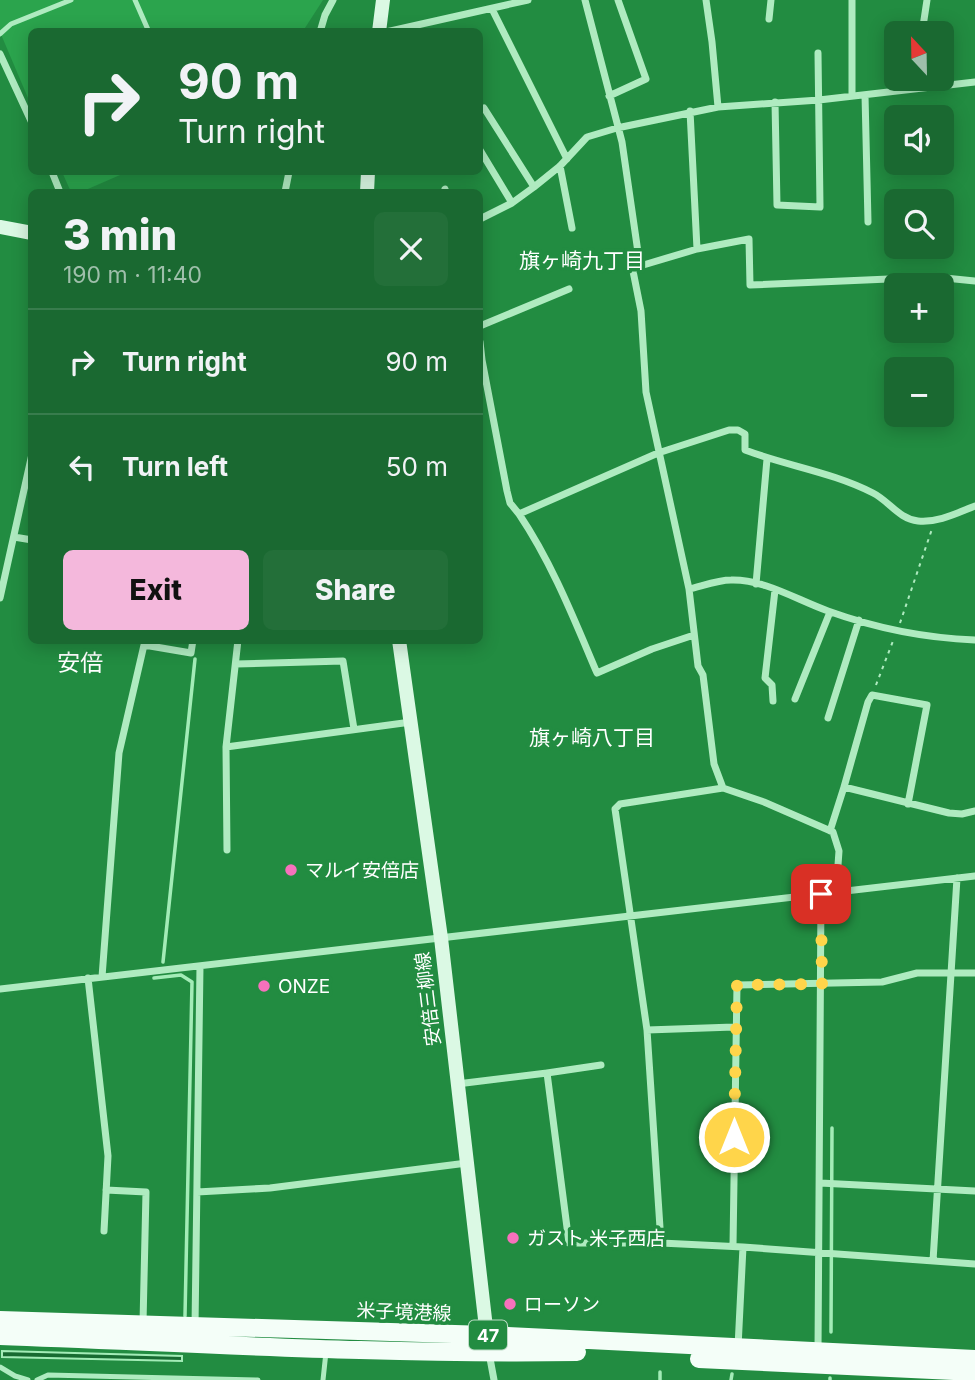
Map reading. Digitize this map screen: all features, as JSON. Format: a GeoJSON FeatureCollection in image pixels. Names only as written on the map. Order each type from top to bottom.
{"type":"FeatureCollection","features":[{"type":"Feature","properties":{"kind":"main road","name":"米子境港線"},"geometry":{"type":"LineString","coordinates":[[0,1320],[143,1324],[195,1335],[327,1349],[488,1344],[819,1366],[975,1372]]}},
{"type":"Feature","properties":{"kind":"main road","name":"米子境港線"},"geometry":{"type":"LineString","coordinates":[[0,1336],[195,1335],[738,1349],[975,1359]]}},
{"type":"Feature","properties":{"kind":"street"},"geometry":{"type":"LineString","coordinates":[[321,28],[333,0]]}},
{"type":"Feature","properties":{"kind":"street"},"geometry":{"type":"LineString","coordinates":[[380,28],[383,0]]}},
{"type":"Feature","properties":{"kind":"street"},"geometry":{"type":"LineString","coordinates":[[406,28],[528,0]]}},
{"type":"Feature","properties":{"kind":"street"},"geometry":{"type":"LineString","coordinates":[[585,0],[622,142],[640,266]]}},
{"type":"Feature","properties":{"kind":"street"},"geometry":{"type":"LineString","coordinates":[[609,96],[646,79],[618,0]]}},
{"type":"Feature","properties":{"kind":"street"},"geometry":{"type":"LineString","coordinates":[[706,0],[718,107]]}},
{"type":"Feature","properties":{"kind":"street"},"geometry":{"type":"LineString","coordinates":[[769,19],[771,0]]}},
{"type":"Feature","properties":{"kind":"street"},"geometry":{"type":"LineString","coordinates":[[852,0],[852,96]]}},
{"type":"Feature","properties":{"kind":"street"},"geometry":{"type":"LineString","coordinates":[[924,21],[928,0]]}},
{"type":"Feature","properties":{"kind":"street"},"geometry":{"type":"LineString","coordinates":[[492,9],[567,159]]}},
{"type":"Feature","properties":{"kind":"street"},"geometry":{"type":"LineString","coordinates":[[431,23],[433,28]]}},
{"type":"Feature","properties":{"kind":"street"},"geometry":{"type":"LineString","coordinates":[[775,102],[777,205],[820,207],[818,53]]}},
{"type":"Feature","properties":{"kind":"street"},"geometry":{"type":"LineString","coordinates":[[0,54],[28,114]]}},
{"type":"Feature","properties":{"kind":"street"},"geometry":{"type":"LineString","coordinates":[[954,84],[975,82]]}},
{"type":"Feature","properties":{"kind":"street"},"geometry":{"type":"LineString","coordinates":[[483,218],[512,203],[534,187],[560,166],[587,137],[690,111],[897,91]]}},
{"type":"Feature","properties":{"kind":"street"},"geometry":{"type":"LineString","coordinates":[[865,95],[868,222]]}},
{"type":"Feature","properties":{"kind":"street"},"geometry":{"type":"LineString","coordinates":[[484,108],[534,187]]}},
{"type":"Feature","properties":{"kind":"street"},"geometry":{"type":"LineString","coordinates":[[690,111],[697,250]]}},
{"type":"Feature","properties":{"kind":"street"},"geometry":{"type":"LineString","coordinates":[[483,155],[512,203]]}},
{"type":"Feature","properties":{"kind":"street"},"geometry":{"type":"LineString","coordinates":[[560,166],[572,228]]}},
{"type":"Feature","properties":{"kind":"street"},"geometry":{"type":"LineString","coordinates":[[0,227],[28,232]]}},
{"type":"Feature","properties":{"kind":"street"},"geometry":{"type":"LineString","coordinates":[[723,788],[714,764],[689,589],[646,392],[641,311],[634,271],[640,266],[697,250],[749,239],[750,285],[935,277],[975,281]]}},
{"type":"Feature","properties":{"kind":"street"},"geometry":{"type":"LineString","coordinates":[[483,325],[569,289]]}},
{"type":"Feature","properties":{"kind":"street"},"geometry":{"type":"LineString","coordinates":[[483,370],[510,503],[534,536],[561,589],[597,673],[652,649],[694,635]]}},
{"type":"Feature","properties":{"kind":"street"},"geometry":{"type":"LineString","coordinates":[[519,514],[658,453],[729,430],[738,430],[745,434],[745,450],[813,470],[872,492],[897,513],[915,521],[935,521],[975,506]]}},
{"type":"Feature","properties":{"kind":"street"},"geometry":{"type":"LineString","coordinates":[[756,584],[767,458]]}},
{"type":"Feature","properties":{"kind":"street"},"geometry":{"type":"LineString","coordinates":[[0,598],[28,472]]}},
{"type":"Feature","properties":{"kind":"street"},"geometry":{"type":"LineString","coordinates":[[14,537],[28,539]]}},
{"type":"Feature","properties":{"kind":"street"},"geometry":{"type":"LineString","coordinates":[[689,589],[730,579],[756,584],[830,612],[897,631],[975,640]]}},
{"type":"Feature","properties":{"kind":"street"},"geometry":{"type":"LineString","coordinates":[[773,701],[772,685],[765,678],[775,590]]}},
{"type":"Feature","properties":{"kind":"street"},"geometry":{"type":"LineString","coordinates":[[795,699],[830,612]]}},
{"type":"Feature","properties":{"kind":"street"},"geometry":{"type":"LineString","coordinates":[[828,718],[859,620]]}},
{"type":"Feature","properties":{"kind":"street"},"geometry":{"type":"LineString","coordinates":[[102,977],[119,753],[144,645],[191,653],[192,644]]}},
{"type":"Feature","properties":{"kind":"street"},"geometry":{"type":"LineString","coordinates":[[227,850],[226,747],[238,644]]}},
{"type":"Feature","properties":{"kind":"street","name":"安倍三柳線"},"geometry":{"type":"LineString","coordinates":[[400,644],[441,938],[488,1344]]}},
{"type":"Feature","properties":{"kind":"street"},"geometry":{"type":"LineString","coordinates":[[236,664],[343,661],[354,729]]}},
{"type":"Feature","properties":{"kind":"street"},"geometry":{"type":"LineString","coordinates":[[830,831],[872,695],[927,705],[908,804]]}},
{"type":"Feature","properties":{"kind":"street"},"geometry":{"type":"LineString","coordinates":[[226,747],[411,722]]}},
{"type":"Feature","properties":{"kind":"street"},"geometry":{"type":"LineString","coordinates":[[844,787],[949,813],[962,814],[975,810]]}},
{"type":"Feature","properties":{"kind":"street"},"geometry":{"type":"LineString","coordinates":[[661,1243],[647,1030],[615,809],[620,804],[723,788],[751,797],[830,831],[837,840],[839,851],[836,893]]}},
{"type":"Feature","properties":{"kind":"street"},"geometry":{"type":"LineString","coordinates":[[0,989],[975,876]]}},
{"type":"Feature","properties":{"kind":"street"},"geometry":{"type":"LineString","coordinates":[[933,1261],[957,878]]}},
{"type":"Feature","properties":{"kind":"street"},"geometry":{"type":"LineString","coordinates":[[818,1353],[821,894]]}},
{"type":"Feature","properties":{"kind":"street"},"geometry":{"type":"LineString","coordinates":[[195,1335],[200,966]]}},
{"type":"Feature","properties":{"kind":"street"},"geometry":{"type":"LineString","coordinates":[[733,1246],[734,1027],[737,985],[882,982],[917,972],[975,973]]}},
{"type":"Feature","properties":{"kind":"street"},"geometry":{"type":"LineString","coordinates":[[88,978],[108,1156],[104,1231]]}},
{"type":"Feature","properties":{"kind":"street"},"geometry":{"type":"LineString","coordinates":[[647,1030],[734,1027]]}},
{"type":"Feature","properties":{"kind":"street"},"geometry":{"type":"LineString","coordinates":[[457,1084],[601,1065]]}},
{"type":"Feature","properties":{"kind":"street"},"geometry":{"type":"LineString","coordinates":[[547,1073],[569,1243],[733,1246],[975,1264]]}},
{"type":"Feature","properties":{"kind":"street"},"geometry":{"type":"LineString","coordinates":[[197,1192],[270,1188],[467,1163]]}},
{"type":"Feature","properties":{"kind":"street"},"geometry":{"type":"LineString","coordinates":[[820,1183],[975,1191]]}},
{"type":"Feature","properties":{"kind":"street"},"geometry":{"type":"LineString","coordinates":[[106,1190],[146,1192],[143,1324]]}},
{"type":"Feature","properties":{"kind":"street"},"geometry":{"type":"LineString","coordinates":[[738,1349],[743,1247]]}},
{"type":"Feature","properties":{"kind":"street"},"geometry":{"type":"LineString","coordinates":[[488,1344],[494,1380]]}},
{"type":"Feature","properties":{"kind":"lane"},"geometry":{"type":"LineString","coordinates":[[0,34],[12,24],[71,0]]}},
{"type":"Feature","properties":{"kind":"lane"},"geometry":{"type":"LineString","coordinates":[[135,0],[147,28]]}},
{"type":"Feature","properties":{"kind":"lane"},"geometry":{"type":"LineString","coordinates":[[323,1380],[327,1349]]}},
{"type":"Feature","properties":{"kind":"lane"},"geometry":{"type":"LineString","coordinates":[[0,1367],[28,1380]]}},
{"type":"Feature","properties":{"kind":"lane"},"geometry":{"type":"LineString","coordinates":[[37,1380],[48,1376],[258,1380]]}},
{"type":"Feature","properties":{"kind":"path"},"geometry":{"type":"LineString","coordinates":[[872,695],[935,521]]}},
{"type":"Feature","properties":{"kind":"shaded area"},"geometry":{"type":"Polygon","coordinates":[[[0,0],[323,0],[305,28],[28,28],[28,98],[0,32],[0,0]]]}},
{"type":"Feature","properties":{"kind":"shaded area"},"geometry":{"type":"Polygon","coordinates":[[[63,175],[120,175],[88,189],[70,189],[63,175]]]}},
{"type":"Feature","properties":{"kind":"shaded area"},"geometry":{"type":"Polygon","coordinates":[[[2,1351],[182,1356],[182,1361],[2,1357],[2,1351]]]}},
{"type":"Feature","properties":{"kind":"waterway"},"geometry":{"type":"LineString","coordinates":[[163,962],[195,659]]}},
{"type":"Feature","properties":{"kind":"waterway"},"geometry":{"type":"LineString","coordinates":[[154,978],[181,975],[192,982],[185,1316]]}},
{"type":"Feature","properties":{"kind":"waterway"},"geometry":{"type":"LineString","coordinates":[[831,1332],[832,1128]]}},
{"type":"Feature","properties":{"kind":"waterway"},"geometry":{"type":"LineString","coordinates":[[660,1372],[660,1380]]}},
{"type":"Feature","properties":{"kind":"waterway"},"geometry":{"type":"LineString","coordinates":[[731,1380],[732,1374]]}},
{"type":"Feature","properties":{"kind":"place","name":"マルイ安倍店"},"geometry":{"type":"Point","coordinates":[291,870]}},
{"type":"Feature","properties":{"kind":"place","name":"ONZE"},"geometry":{"type":"Point","coordinates":[264,986]}},
{"type":"Feature","properties":{"kind":"place","name":"ガスト 米子西店"},"geometry":{"type":"Point","coordinates":[513,1238]}},
{"type":"Feature","properties":{"kind":"place","name":"ローソン"},"geometry":{"type":"Point","coordinates":[510,1304]}},
{"type":"Feature","properties":{"kind":"district","name":"旗ヶ崎九丁目"},"geometry":{"type":"Point","coordinates":[582,260]}},
{"type":"Feature","properties":{"kind":"district","name":"安倍"},"geometry":{"type":"Point","coordinates":[80,663]}},
{"type":"Feature","properties":{"kind":"district","name":"旗ヶ崎八丁目"},"geometry":{"type":"Point","coordinates":[592,737]}},
{"type":"Feature","properties":{"kind":"route"},"geometry":{"type":"LineString","coordinates":[[734,1137],[734,1027],[737,985],[822,984],[821,894]]}}]}
